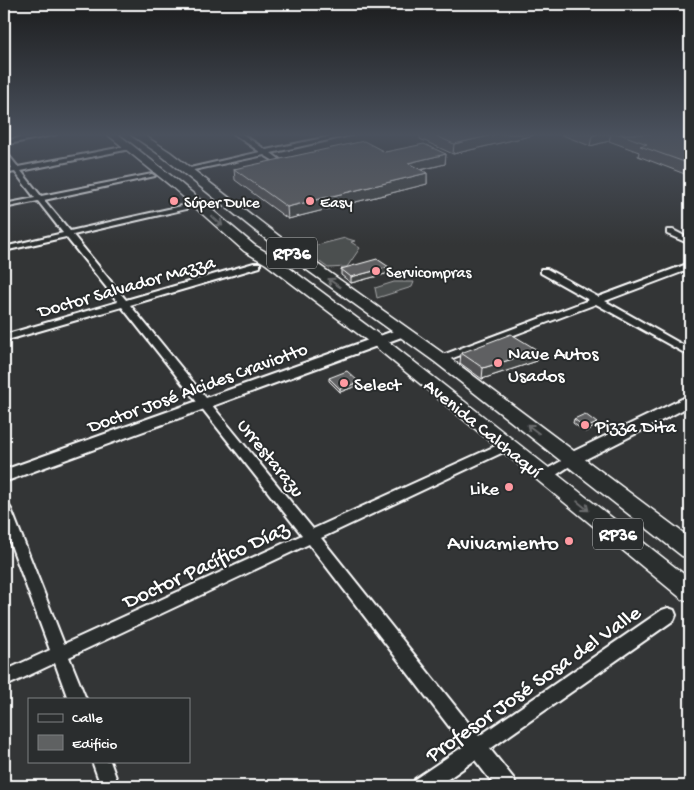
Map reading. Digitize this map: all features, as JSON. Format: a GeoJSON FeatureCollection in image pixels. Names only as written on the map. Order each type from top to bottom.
{"type":"FeatureCollection","features":[{"type":"Feature","properties":{"kind":"main road","name":"Avenida Calchaquí"},"geometry":{"type":"LineString","coordinates":[[157,171],[326,311],[334,315],[341,314],[379,342],[506,446],[558,468],[690,550]]}},
{"type":"Feature","properties":{"kind":"main road","name":"Avenida Calchaquí"},"geometry":{"type":"LineString","coordinates":[[185,171],[287,250],[440,359],[690,592]]}},
{"type":"Feature","properties":{"kind":"main road"},"geometry":{"type":"LineString","coordinates":[[341,314],[365,305]]}},
{"type":"Feature","properties":{"kind":"main road","name":"Doctor José Alcides Craviotto"},"geometry":{"type":"LineString","coordinates":[[4,476],[379,342],[402,332]]}},
{"type":"Feature","properties":{"kind":"main road"},"geometry":{"type":"LineString","coordinates":[[433,386],[485,419],[534,456],[558,468],[690,400]]}},
{"type":"Feature","properties":{"kind":"street","name":"Urrestarazu"},"geometry":{"type":"LineString","coordinates":[[10,171],[39,199],[206,404],[507,786]]}},
{"type":"Feature","properties":{"kind":"street"},"geometry":{"type":"LineString","coordinates":[[4,206],[152,176]]}},
{"type":"Feature","properties":{"kind":"street"},"geometry":{"type":"LineString","coordinates":[[4,248],[183,207]]}},
{"type":"Feature","properties":{"kind":"street"},"geometry":{"type":"LineString","coordinates":[[670,232],[690,242]]}},
{"type":"Feature","properties":{"kind":"street","name":"Doctor Salvador Mazza"},"geometry":{"type":"LineString","coordinates":[[4,338],[257,265]]}},
{"type":"Feature","properties":{"kind":"street"},"geometry":{"type":"LineString","coordinates":[[440,359],[690,266]]}},
{"type":"Feature","properties":{"kind":"street"},"geometry":{"type":"LineString","coordinates":[[544,271],[690,353]]}},
{"type":"Feature","properties":{"kind":"street","name":"Doctor Pacífico Díaz"},"geometry":{"type":"LineString","coordinates":[[4,679],[506,446]]}},
{"type":"Feature","properties":{"kind":"street"},"geometry":{"type":"LineString","coordinates":[[4,509],[77,698]]}},
{"type":"Feature","properties":{"kind":"street","name":"Profesor José Sosa del Valle"},"geometry":{"type":"LineString","coordinates":[[422,786],[668,615]]}},
{"type":"Feature","properties":{"kind":"street"},"geometry":{"type":"LineString","coordinates":[[101,762],[110,786]]}},
{"type":"Feature","properties":{"kind":"shaded area"},"geometry":{"type":"Polygon","coordinates":[[[345,238],[355,241],[351,242],[360,248],[347,267],[328,268],[302,249],[345,238]]]}},
{"type":"Feature","properties":{"kind":"shaded area"},"geometry":{"type":"Polygon","coordinates":[[[394,282],[414,282],[412,287],[377,298],[375,288],[394,282]]]}},
{"type":"Feature","properties":{"kind":"building"},"geometry":{"type":"Polygon","coordinates":[[[237,171],[423,171],[427,173],[287,207],[237,171]]]}},
{"type":"Feature","properties":{"kind":"building"},"geometry":{"type":"Polygon","coordinates":[[[377,259],[389,267],[351,277],[341,269],[377,259]]]}},
{"type":"Feature","properties":{"kind":"building"},"geometry":{"type":"Polygon","coordinates":[[[511,334],[539,351],[483,368],[461,353],[511,334]]]}},
{"type":"Feature","properties":{"kind":"building","name":"Select"},"geometry":{"type":"Polygon","coordinates":[[[347,371],[359,382],[340,389],[329,378],[347,371]]]}},
{"type":"Feature","properties":{"kind":"building"},"geometry":{"type":"Polygon","coordinates":[[[585,414],[597,423],[586,428],[574,419],[585,414]]]}},
{"type":"Feature","properties":{"kind":"place","name":"Súper Dulce"},"geometry":{"type":"Point","coordinates":[174,201]}},
{"type":"Feature","properties":{"kind":"place","name":"Easy"},"geometry":{"type":"Point","coordinates":[310,201]}},
{"type":"Feature","properties":{"kind":"place","name":"Servicompras"},"geometry":{"type":"Point","coordinates":[376,271]}},
{"type":"Feature","properties":{"kind":"place","name":"Nave Autos Usados"},"geometry":{"type":"Point","coordinates":[498,363]}},
{"type":"Feature","properties":{"kind":"place","name":"Select"},"geometry":{"type":"Point","coordinates":[344,383]}},
{"type":"Feature","properties":{"kind":"place","name":"Pizza Dita"},"geometry":{"type":"Point","coordinates":[585,425]}},
{"type":"Feature","properties":{"kind":"place","name":"Like"},"geometry":{"type":"Point","coordinates":[509,487]}},
{"type":"Feature","properties":{"kind":"place","name":"Avivamiento"},"geometry":{"type":"Point","coordinates":[569,541]}}]}
